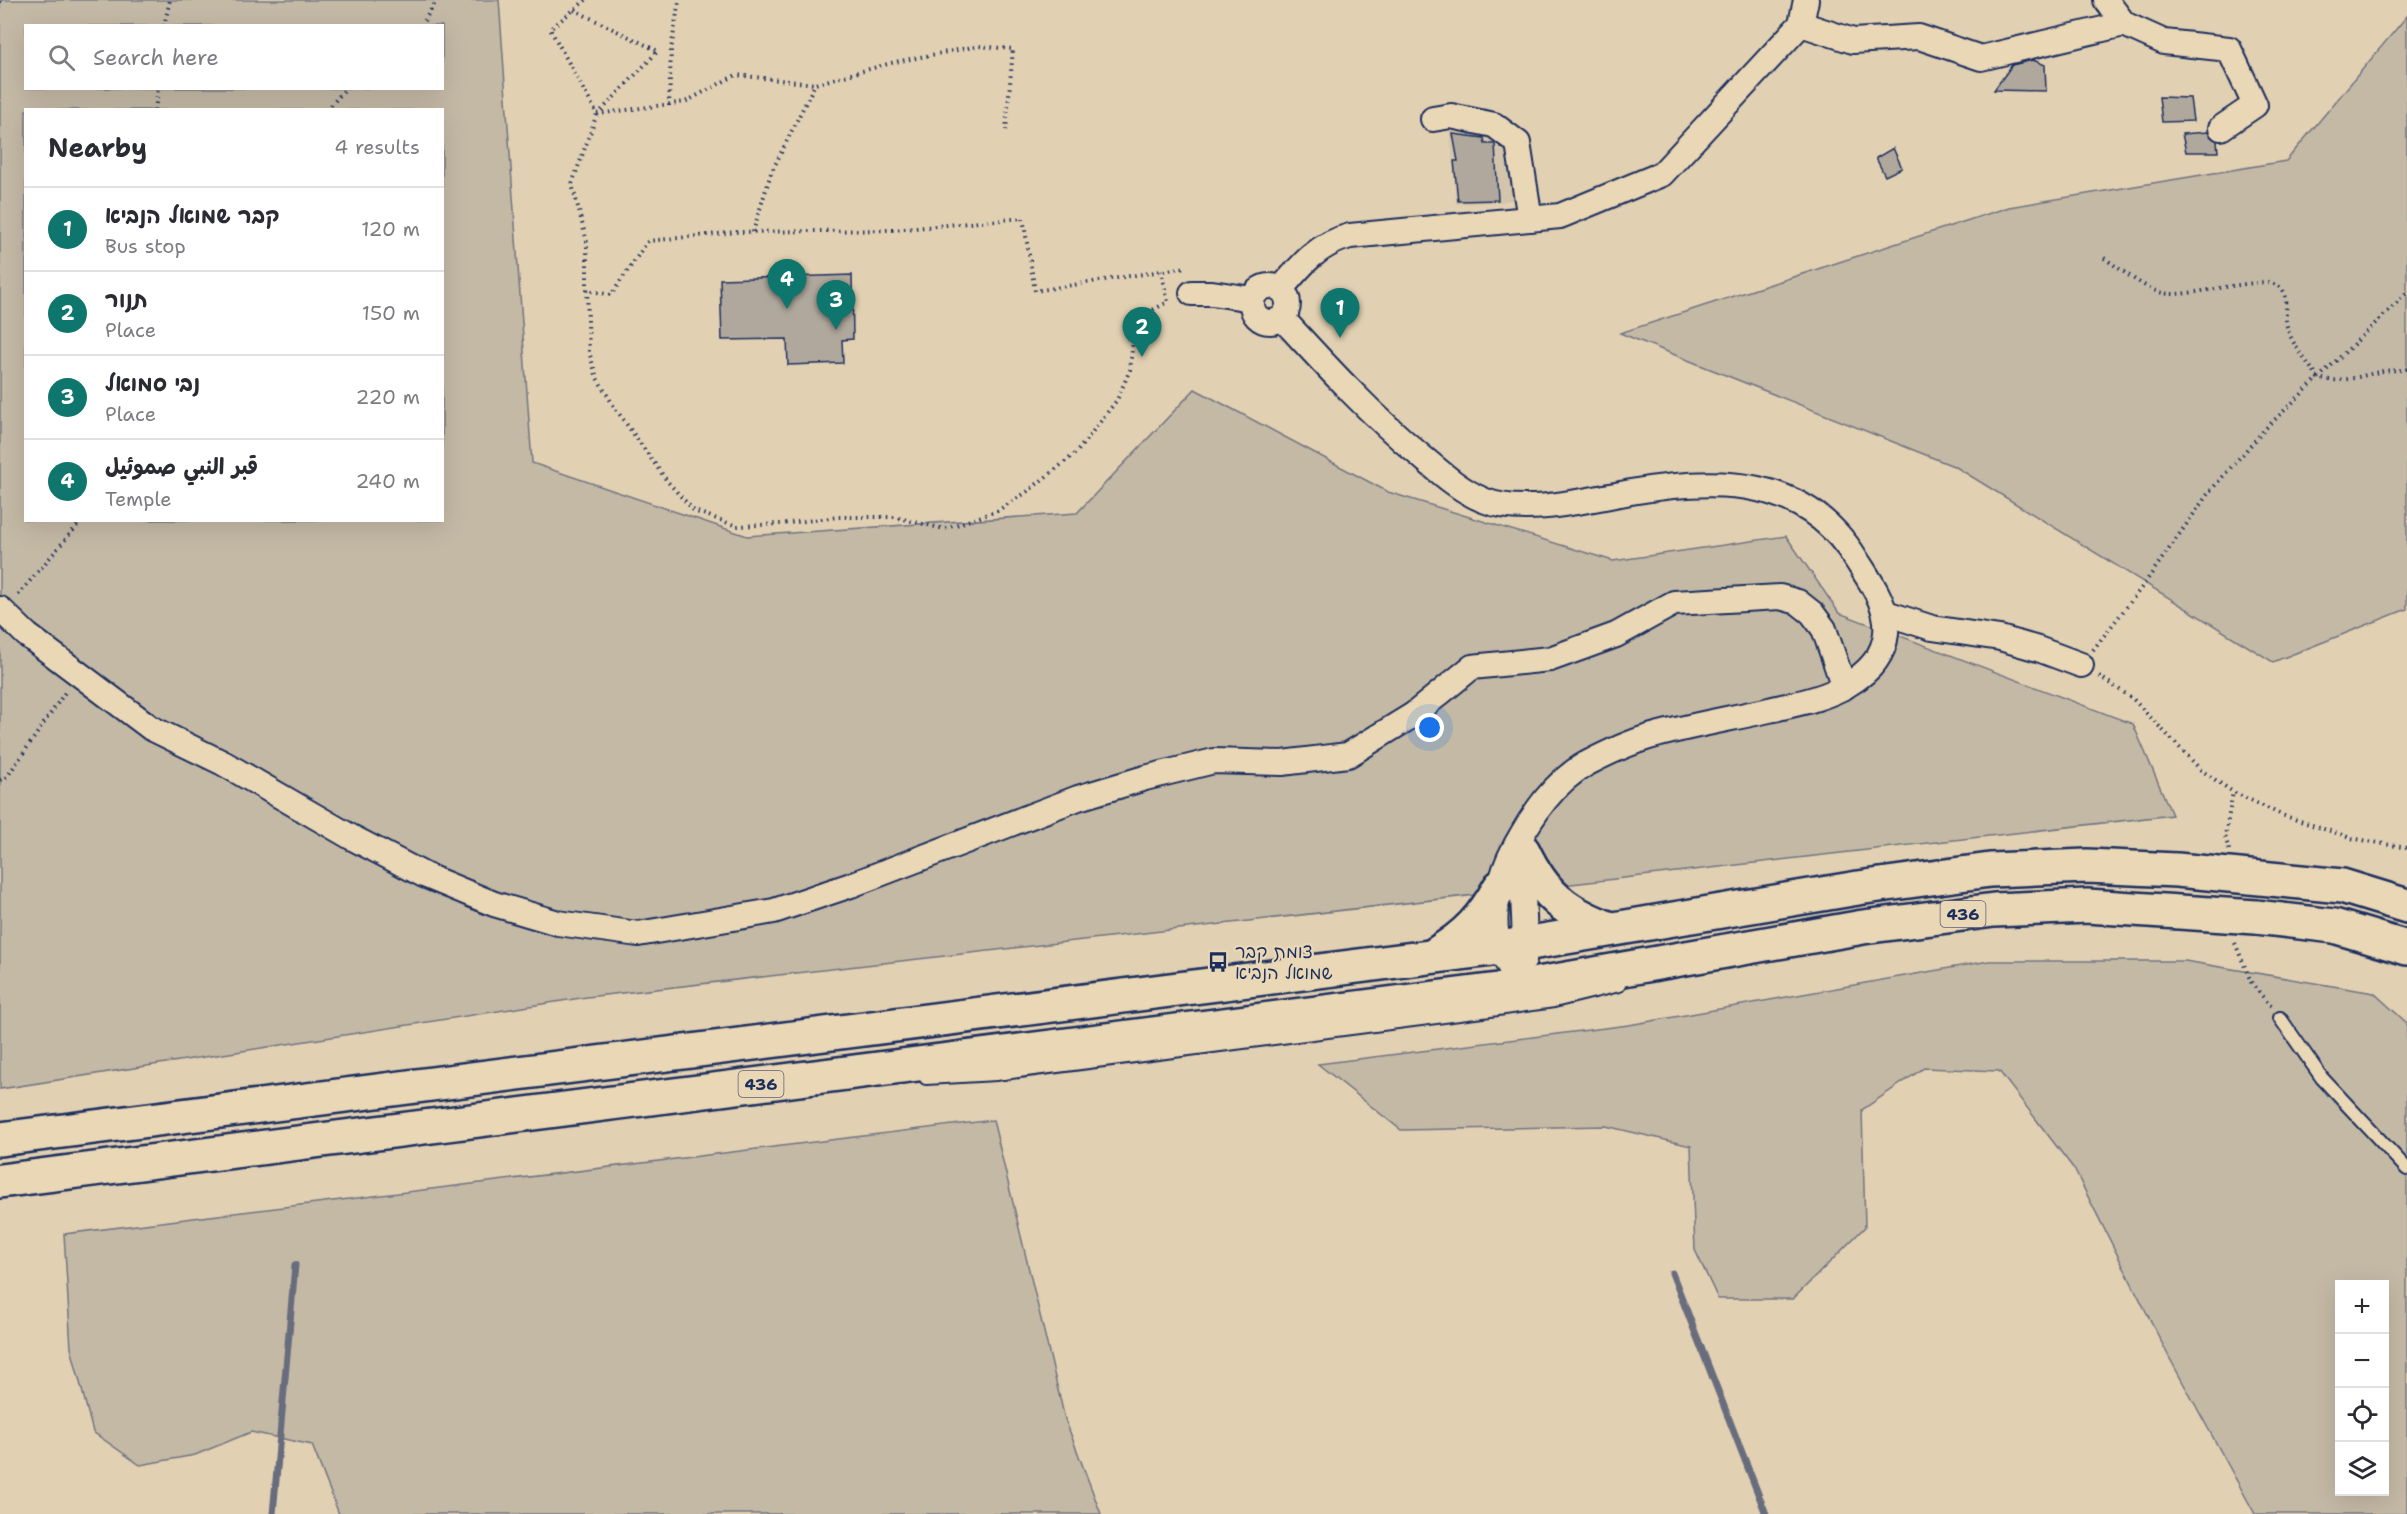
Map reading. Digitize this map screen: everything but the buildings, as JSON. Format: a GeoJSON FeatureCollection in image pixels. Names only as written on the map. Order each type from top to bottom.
{"type":"FeatureCollection","features":[{"type":"Feature","properties":{"kind":"main road"},"geometry":{"type":"LineString","coordinates":[[1525,838],[1534,876],[1548,893],[1566,909],[1587,921],[1611,929]]}},
{"type":"Feature","properties":{"kind":"main road","name":"436"},"geometry":{"type":"LineString","coordinates":[[0,1139],[1513,946],[1858,888],[1990,870],[2087,866],[2177,870],[2342,886],[2407,906]]}},
{"type":"Feature","properties":{"kind":"main road"},"geometry":{"type":"LineString","coordinates":[[1431,957],[1456,942],[1475,926],[1500,887]]}},
{"type":"Feature","properties":{"kind":"main road","name":"436"},"geometry":{"type":"LineString","coordinates":[[0,1181],[1521,987],[1863,927],[1994,910],[2087,906],[2175,910],[2334,926],[2407,948]]}},
{"type":"Feature","properties":{"kind":"street"},"geometry":{"type":"LineString","coordinates":[[1281,289],[1306,259],[1320,247],[1335,239],[1560,216],[1662,174],[1801,24],[1806,0]]}},
{"type":"Feature","properties":{"kind":"street"},"geometry":{"type":"LineString","coordinates":[[2106,0],[2124,24],[2164,42],[2229,49],[2255,105],[2221,128]]}},
{"type":"Feature","properties":{"kind":"street"},"geometry":{"type":"LineString","coordinates":[[1801,24],[1853,41],[1919,37],[1981,58],[2124,24]]}},
{"type":"Feature","properties":{"kind":"street"},"geometry":{"type":"LineString","coordinates":[[1434,119],[1451,116],[1494,125],[1518,143],[1530,219]]}},
{"type":"Feature","properties":{"kind":"street"},"geometry":{"type":"LineString","coordinates":[[1269,285],[1281,289],[1288,300],[1287,310],[1282,318],[1272,322],[1258,318],[1252,310],[1254,294],[1263,286],[1269,285]]}},
{"type":"Feature","properties":{"kind":"street"},"geometry":{"type":"LineString","coordinates":[[1192,293],[1212,293],[1252,299]]}},
{"type":"Feature","properties":{"kind":"street"},"geometry":{"type":"LineString","coordinates":[[1282,318],[1397,437],[1449,480],[1485,501],[1514,506],[1548,506],[1711,482],[1743,485],[1769,491],[1822,518],[1846,542],[1877,592],[1886,613],[1886,633],[1882,650],[1873,665],[1844,687],[1792,705],[1645,738],[1586,764],[1564,779],[1547,796],[1525,838],[1514,850],[1500,887],[1497,924],[1513,946]]}},
{"type":"Feature","properties":{"kind":"street"},"geometry":{"type":"LineString","coordinates":[[2,610],[27,635],[151,728],[223,762],[333,827],[424,875],[494,904],[558,923],[638,934],[774,911],[851,885],[1078,798],[1145,777],[1214,761],[1282,763],[1348,755],[1413,715],[1472,667],[1550,659],[1616,635],[1674,603],[1780,597],[1798,602],[1812,613],[1824,629],[1844,687]]}},
{"type":"Feature","properties":{"kind":"street"},"geometry":{"type":"LineString","coordinates":[[1886,613],[1932,628],[2000,638],[2081,665]]}},
{"type":"Feature","properties":{"kind":"street"},"geometry":{"type":"LineString","coordinates":[[1521,987],[1513,946],[1522,892],[1525,838]]}},
{"type":"Feature","properties":{"kind":"lane"},"geometry":{"type":"LineString","coordinates":[[817,1077],[909,1078],[996,1074],[1498,1010],[1589,993],[1622,984],[1702,955]]}},
{"type":"Feature","properties":{"kind":"lane"},"geometry":{"type":"LineString","coordinates":[[2280,1018],[2322,1078],[2407,1169]]}},
{"type":"Feature","properties":{"kind":"path"},"geometry":{"type":"LineString","coordinates":[[164,24],[170,0]]}},
{"type":"Feature","properties":{"kind":"path"},"geometry":{"type":"LineString","coordinates":[[422,24],[437,0]]}},
{"type":"Feature","properties":{"kind":"path"},"geometry":{"type":"LineString","coordinates":[[586,0],[550,28],[597,114]]}},
{"type":"Feature","properties":{"kind":"path"},"geometry":{"type":"LineString","coordinates":[[669,106],[671,50],[679,0]]}},
{"type":"Feature","properties":{"kind":"path"},"geometry":{"type":"LineString","coordinates":[[574,10],[658,51],[597,114],[572,184],[587,242],[589,352],[597,378],[615,408],[667,481],[694,511],[736,526],[781,524],[838,517],[895,517],[944,529],[997,511],[1027,492],[1076,453],[1117,400],[1130,370],[1135,319],[1168,302],[1161,271]]}},
{"type":"Feature","properties":{"kind":"path"},"geometry":{"type":"LineString","coordinates":[[597,114],[669,106],[685,102],[736,75],[815,84],[895,62],[978,46],[1013,49],[1006,130]]}},
{"type":"Feature","properties":{"kind":"path"},"geometry":{"type":"LineString","coordinates":[[753,232],[771,173],[815,84]]}},
{"type":"Feature","properties":{"kind":"path"},"geometry":{"type":"LineString","coordinates":[[155,108],[158,90]]}},
{"type":"Feature","properties":{"kind":"path"},"geometry":{"type":"LineString","coordinates":[[329,108],[344,90]]}},
{"type":"Feature","properties":{"kind":"path"},"geometry":{"type":"LineString","coordinates":[[587,290],[611,296],[648,240],[736,232],[893,230],[1023,218],[1035,291],[1187,267]]}},
{"type":"Feature","properties":{"kind":"path"},"geometry":{"type":"LineString","coordinates":[[2104,258],[2160,293],[2194,294],[2269,282],[2279,286],[2285,293],[2286,322],[2291,336],[2318,378],[2345,381],[2387,370],[2407,369]]}},
{"type":"Feature","properties":{"kind":"path"},"geometry":{"type":"LineString","coordinates":[[2407,293],[2266,428],[2210,491],[2142,587],[2081,665],[2132,698],[2200,770],[2234,792],[2282,815],[2351,838],[2407,848]]}},
{"type":"Feature","properties":{"kind":"path"},"geometry":{"type":"LineString","coordinates":[[2,610],[80,522]]}},
{"type":"Feature","properties":{"kind":"path"},"geometry":{"type":"LineString","coordinates":[[0,780],[7,777],[79,673]]}},
{"type":"Feature","properties":{"kind":"shaded area"},"geometry":{"type":"Polygon","coordinates":[[[0,0],[499,0],[532,463],[747,536],[1077,513],[1195,389],[1388,492],[1613,561],[1786,536],[1839,613],[2133,724],[2172,815],[587,997],[0,1089],[0,0]]]}},
{"type":"Feature","properties":{"kind":"shaded area"},"geometry":{"type":"Polygon","coordinates":[[[2407,16],[2407,609],[2273,662],[1956,467],[1620,333],[2009,207],[2286,161],[2407,16]]]}},
{"type":"Feature","properties":{"kind":"shaded area"},"geometry":{"type":"Polygon","coordinates":[[[1450,124],[1491,133],[1511,149],[1521,198],[1500,202],[1456,204],[1450,124]]]}},
{"type":"Feature","properties":{"kind":"shaded area"},"geometry":{"type":"Polygon","coordinates":[[[1989,961],[2185,961],[2374,993],[2407,1023],[2407,1514],[2255,1514],[2169,1357],[2074,1169],[1999,1071],[1924,1068],[1862,1110],[1865,1227],[1793,1299],[1718,1299],[1695,1250],[1691,1146],[1606,1126],[1401,1130],[1318,1064],[1629,1025],[1989,961]]]}},
{"type":"Feature","properties":{"kind":"shaded area"},"geometry":{"type":"Polygon","coordinates":[[[993,1120],[1065,1419],[1101,1514],[339,1514],[312,1445],[251,1432],[195,1455],[140,1465],[93,1432],[71,1348],[64,1234],[993,1120]]]}},
{"type":"Feature","properties":{"kind":"waterway"},"geometry":{"type":"LineString","coordinates":[[273,1514],[295,1265]]}},
{"type":"Feature","properties":{"kind":"waterway"},"geometry":{"type":"LineString","coordinates":[[1672,1273],[1766,1514]]}},
{"type":"Feature","properties":{"kind":"place","name":"قبر النبي صموئيل"},"geometry":{"type":"Point","coordinates":[787,309]}},
{"type":"Feature","properties":{"kind":"place","name":"נבי סמואל"},"geometry":{"type":"Point","coordinates":[836,330]}},
{"type":"Feature","properties":{"kind":"place","name":"קבר שמואל הנביא"},"geometry":{"type":"Point","coordinates":[1340,338]}},
{"type":"Feature","properties":{"kind":"place","name":"תנור"},"geometry":{"type":"Point","coordinates":[1142,357]}},
{"type":"Feature","properties":{"kind":"place","name":"צומת קבר שמואל הנביא"},"geometry":{"type":"Point","coordinates":[1218,962]}}]}
